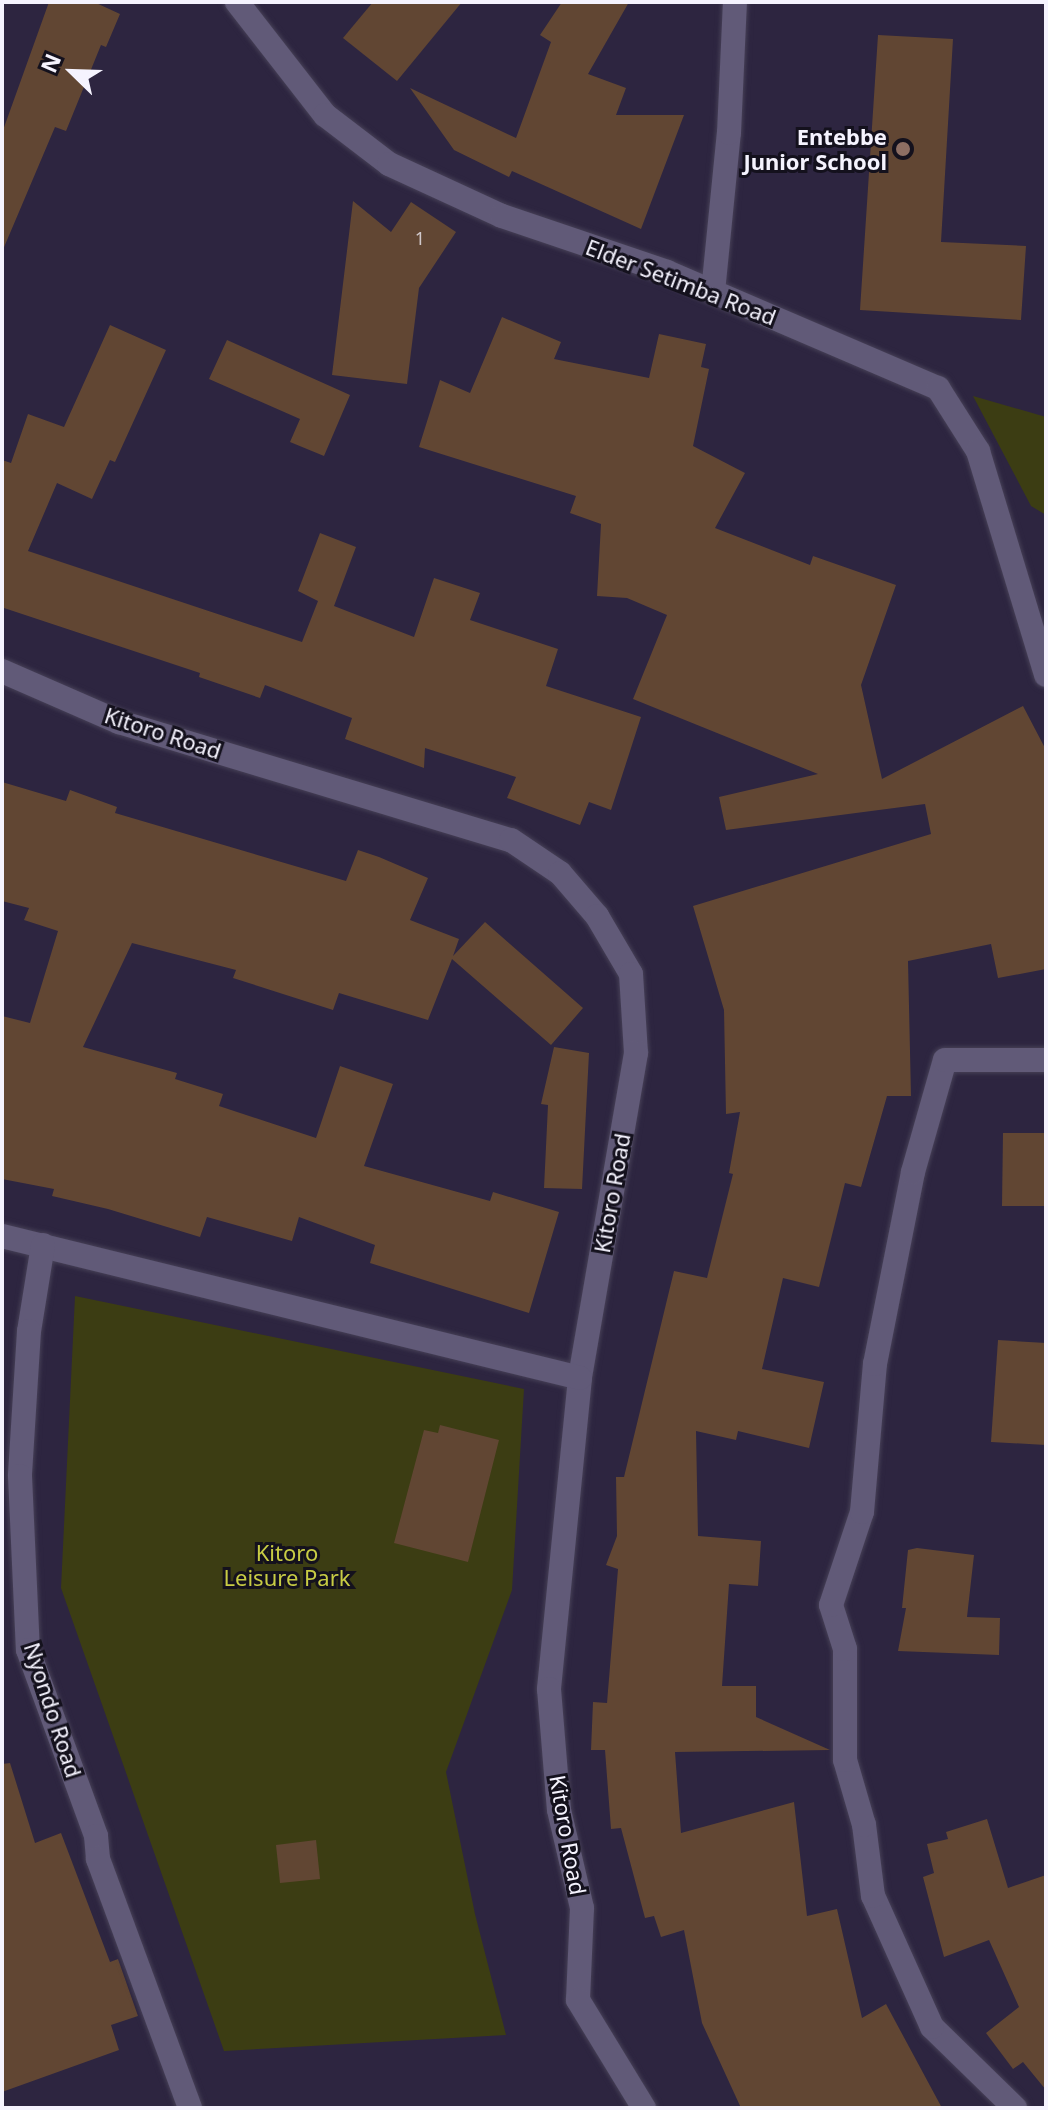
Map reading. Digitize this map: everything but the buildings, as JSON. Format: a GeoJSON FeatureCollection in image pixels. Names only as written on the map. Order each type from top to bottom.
{"type":"FeatureCollection","features":[{"type":"Feature","properties":{"kind":"street","name":"Elder Setimba Road"},"geometry":{"type":"LineString","coordinates":[[237,2],[325,115],[389,164],[502,216],[713,292],[938,388],[978,451],[1046,675]]}},
{"type":"Feature","properties":{"kind":"street"},"geometry":{"type":"LineString","coordinates":[[713,292],[729,133],[735,2]]}},
{"type":"Feature","properties":{"kind":"street","name":"Kitoro Road"},"geometry":{"type":"LineString","coordinates":[[2,671],[119,722],[511,840],[560,873],[597,916],[631,974],[636,1053],[580,1378],[550,1704],[559,1810],[582,1908],[578,2000],[644,2108]]}},
{"type":"Feature","properties":{"kind":"street"},"geometry":{"type":"LineString","coordinates":[[1015,2108],[932,2027],[873,1896],[864,1825],[845,1760],[845,1649],[831,1605],[862,1512],[875,1364],[913,1172],[945,1060],[1046,1060]]}},
{"type":"Feature","properties":{"kind":"street"},"geometry":{"type":"LineString","coordinates":[[2,1236],[580,1378]]}},
{"type":"Feature","properties":{"kind":"street","name":"Nyondo Road"},"geometry":{"type":"LineString","coordinates":[[43,1245],[29,1331],[20,1476],[28,1650],[96,1836],[98,1859],[190,2108]]}},
{"type":"Feature","properties":{"kind":"green space"},"geometry":{"type":"Polygon","coordinates":[[[973,396],[1046,417],[1046,515],[1031,506],[973,396]]]}},
{"type":"Feature","properties":{"kind":"green space","name":"Kitoro Leisure Park"},"geometry":{"type":"Polygon","coordinates":[[[75,1296],[524,1389],[512,1590],[446,1772],[475,1914],[506,2035],[224,2051],[61,1588],[75,1296]]]}},
{"type":"Feature","properties":{"kind":"place","name":"Entebbe Junior School"},"geometry":{"type":"Point","coordinates":[903,149]}}]}
